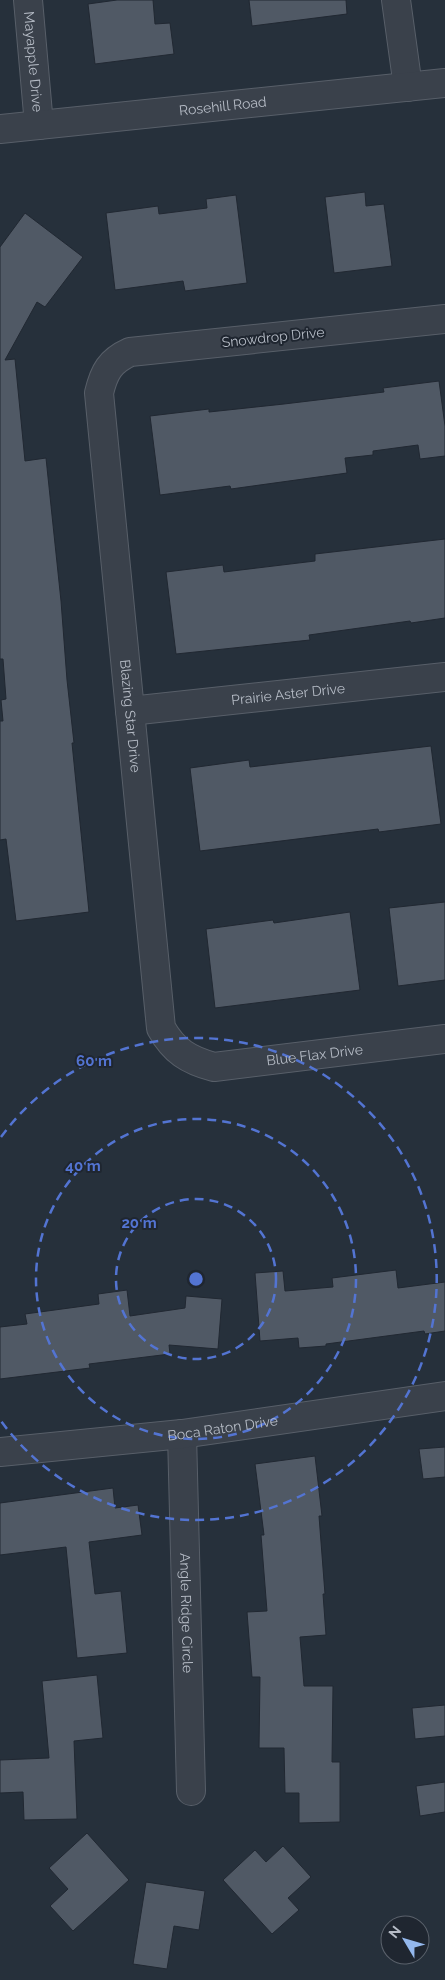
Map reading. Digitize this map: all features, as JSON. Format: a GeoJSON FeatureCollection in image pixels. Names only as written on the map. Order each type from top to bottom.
{"type":"FeatureCollection","features":[{"type":"Feature","properties":{"kind":"street","name":"Mayapple Drive"},"geometry":{"type":"LineString","coordinates":[[28,0],[39,125]]}},
{"type":"Feature","properties":{"kind":"street"},"geometry":{"type":"LineString","coordinates":[[396,0],[408,87]]}},
{"type":"Feature","properties":{"kind":"street","name":"Rosehill Road"},"geometry":{"type":"LineString","coordinates":[[0,129],[445,83]]}},
{"type":"Feature","properties":{"kind":"street","name":"Snowdrop Drive"},"geometry":{"type":"LineString","coordinates":[[108,369],[117,358],[130,352],[445,319]]}},
{"type":"Feature","properties":{"kind":"street","name":"Blazing Star Drive"},"geometry":{"type":"LineString","coordinates":[[108,369],[103,378],[99,394],[161,1028],[170,1044],[184,1055]]}},
{"type":"Feature","properties":{"kind":"street","name":"Prairie Aster Drive"},"geometry":{"type":"LineString","coordinates":[[130,712],[445,677]]}},
{"type":"Feature","properties":{"kind":"street","name":"Blue Flax Drive"},"geometry":{"type":"LineString","coordinates":[[184,1055],[199,1063],[214,1067],[445,1040]]}},
{"type":"Feature","properties":{"kind":"street","name":"Boca Raton Drive"},"geometry":{"type":"LineString","coordinates":[[0,1452],[182,1434],[445,1396]]}},
{"type":"Feature","properties":{"kind":"street","name":"Angle Ridge Circle"},"geometry":{"type":"LineString","coordinates":[[182,1434],[190,1791]]}},
{"type":"Feature","properties":{"kind":"building"},"geometry":{"type":"Polygon","coordinates":[[[117,0],[153,0],[155,24],[170,23],[174,54],[95,64],[88,4],[117,0]]]}},
{"type":"Feature","properties":{"kind":"building"},"geometry":{"type":"Polygon","coordinates":[[[249,0],[346,0],[347,14],[252,26],[249,0]]]}},
{"type":"Feature","properties":{"kind":"building"},"geometry":{"type":"Polygon","coordinates":[[[365,192],[366,206],[384,204],[392,266],[334,273],[325,197],[365,192]]]}},
{"type":"Feature","properties":{"kind":"building"},"geometry":{"type":"Polygon","coordinates":[[[236,195],[247,283],[185,291],[183,281],[115,290],[106,213],[158,206],[159,214],[207,208],[206,199],[236,195]]]}},
{"type":"Feature","properties":{"kind":"building"},"geometry":{"type":"Polygon","coordinates":[[[25,213],[83,257],[45,307],[37,302],[5,360],[15,359],[25,461],[46,458],[89,912],[16,921],[6,839],[0,840],[0,721],[3,721],[1,700],[6,699],[3,659],[0,659],[0,247],[25,213]]]}},
{"type":"Feature","properties":{"kind":"building"},"geometry":{"type":"Polygon","coordinates":[[[439,381],[445,426],[445,456],[420,459],[418,445],[373,451],[373,455],[345,458],[347,473],[231,489],[230,486],[160,495],[150,416],[209,409],[209,412],[384,392],[383,388],[439,381]]]}},
{"type":"Feature","properties":{"kind":"building"},"geometry":{"type":"Polygon","coordinates":[[[445,539],[445,618],[309,635],[310,640],[176,654],[166,572],[223,565],[224,572],[315,561],[315,554],[445,539]]]}},
{"type":"Feature","properties":{"kind":"building"},"geometry":{"type":"Polygon","coordinates":[[[431,746],[441,824],[379,832],[378,829],[200,851],[190,768],[249,760],[250,767],[431,746]]]}},
{"type":"Feature","properties":{"kind":"building"},"geometry":{"type":"Polygon","coordinates":[[[445,902],[445,980],[398,986],[389,908],[445,902]]]}},
{"type":"Feature","properties":{"kind":"building"},"geometry":{"type":"Polygon","coordinates":[[[350,912],[360,990],[215,1008],[206,929],[273,920],[274,923],[350,912]]]}},
{"type":"Feature","properties":{"kind":"building"},"geometry":{"type":"Polygon","coordinates":[[[396,1270],[398,1288],[445,1282],[445,1331],[425,1334],[424,1331],[326,1344],[326,1346],[299,1348],[298,1338],[260,1341],[255,1273],[283,1271],[285,1291],[333,1287],[332,1278],[396,1270]]]}},
{"type":"Feature","properties":{"kind":"building"},"geometry":{"type":"Polygon","coordinates":[[[127,1290],[130,1316],[185,1308],[186,1296],[222,1299],[218,1349],[169,1345],[170,1354],[89,1364],[90,1368],[0,1379],[0,1327],[27,1324],[25,1314],[99,1304],[98,1294],[127,1290]]]}},
{"type":"Feature","properties":{"kind":"building"},"geometry":{"type":"Polygon","coordinates":[[[445,1447],[445,1477],[423,1479],[419,1449],[445,1447]]]}},
{"type":"Feature","properties":{"kind":"building"},"geometry":{"type":"Polygon","coordinates":[[[315,1456],[322,1516],[319,1516],[326,1635],[300,1637],[304,1686],[333,1686],[332,1762],[340,1762],[340,1822],[299,1823],[299,1793],[285,1793],[284,1748],[259,1748],[260,1677],[252,1677],[247,1612],[267,1611],[261,1535],[264,1535],[255,1464],[315,1456]]]}},
{"type":"Feature","properties":{"kind":"building"},"geometry":{"type":"Polygon","coordinates":[[[113,1488],[115,1508],[138,1505],[142,1535],[89,1542],[95,1594],[121,1591],[127,1653],[77,1658],[66,1547],[0,1555],[0,1503],[113,1488]]]}},
{"type":"Feature","properties":{"kind":"building"},"geometry":{"type":"Polygon","coordinates":[[[97,1675],[103,1738],[74,1741],[77,1819],[24,1820],[23,1792],[0,1793],[0,1760],[49,1758],[42,1681],[97,1675]]]}},
{"type":"Feature","properties":{"kind":"building"},"geometry":{"type":"Polygon","coordinates":[[[445,1705],[445,1736],[415,1739],[412,1708],[445,1705]]]}},
{"type":"Feature","properties":{"kind":"building"},"geometry":{"type":"Polygon","coordinates":[[[445,1782],[445,1812],[420,1816],[416,1786],[445,1782]]]}},
{"type":"Feature","properties":{"kind":"building"},"geometry":{"type":"Polygon","coordinates":[[[87,1833],[129,1880],[73,1931],[50,1906],[68,1889],[49,1868],[87,1833]]]}},
{"type":"Feature","properties":{"kind":"building"},"geometry":{"type":"Polygon","coordinates":[[[283,1846],[311,1877],[288,1898],[299,1910],[272,1934],[223,1880],[255,1850],[266,1862],[283,1846]]]}},
{"type":"Feature","properties":{"kind":"building"},"geometry":{"type":"Polygon","coordinates":[[[146,1882],[205,1891],[199,1930],[174,1926],[167,1969],[133,1964],[146,1882]]]}}]}
